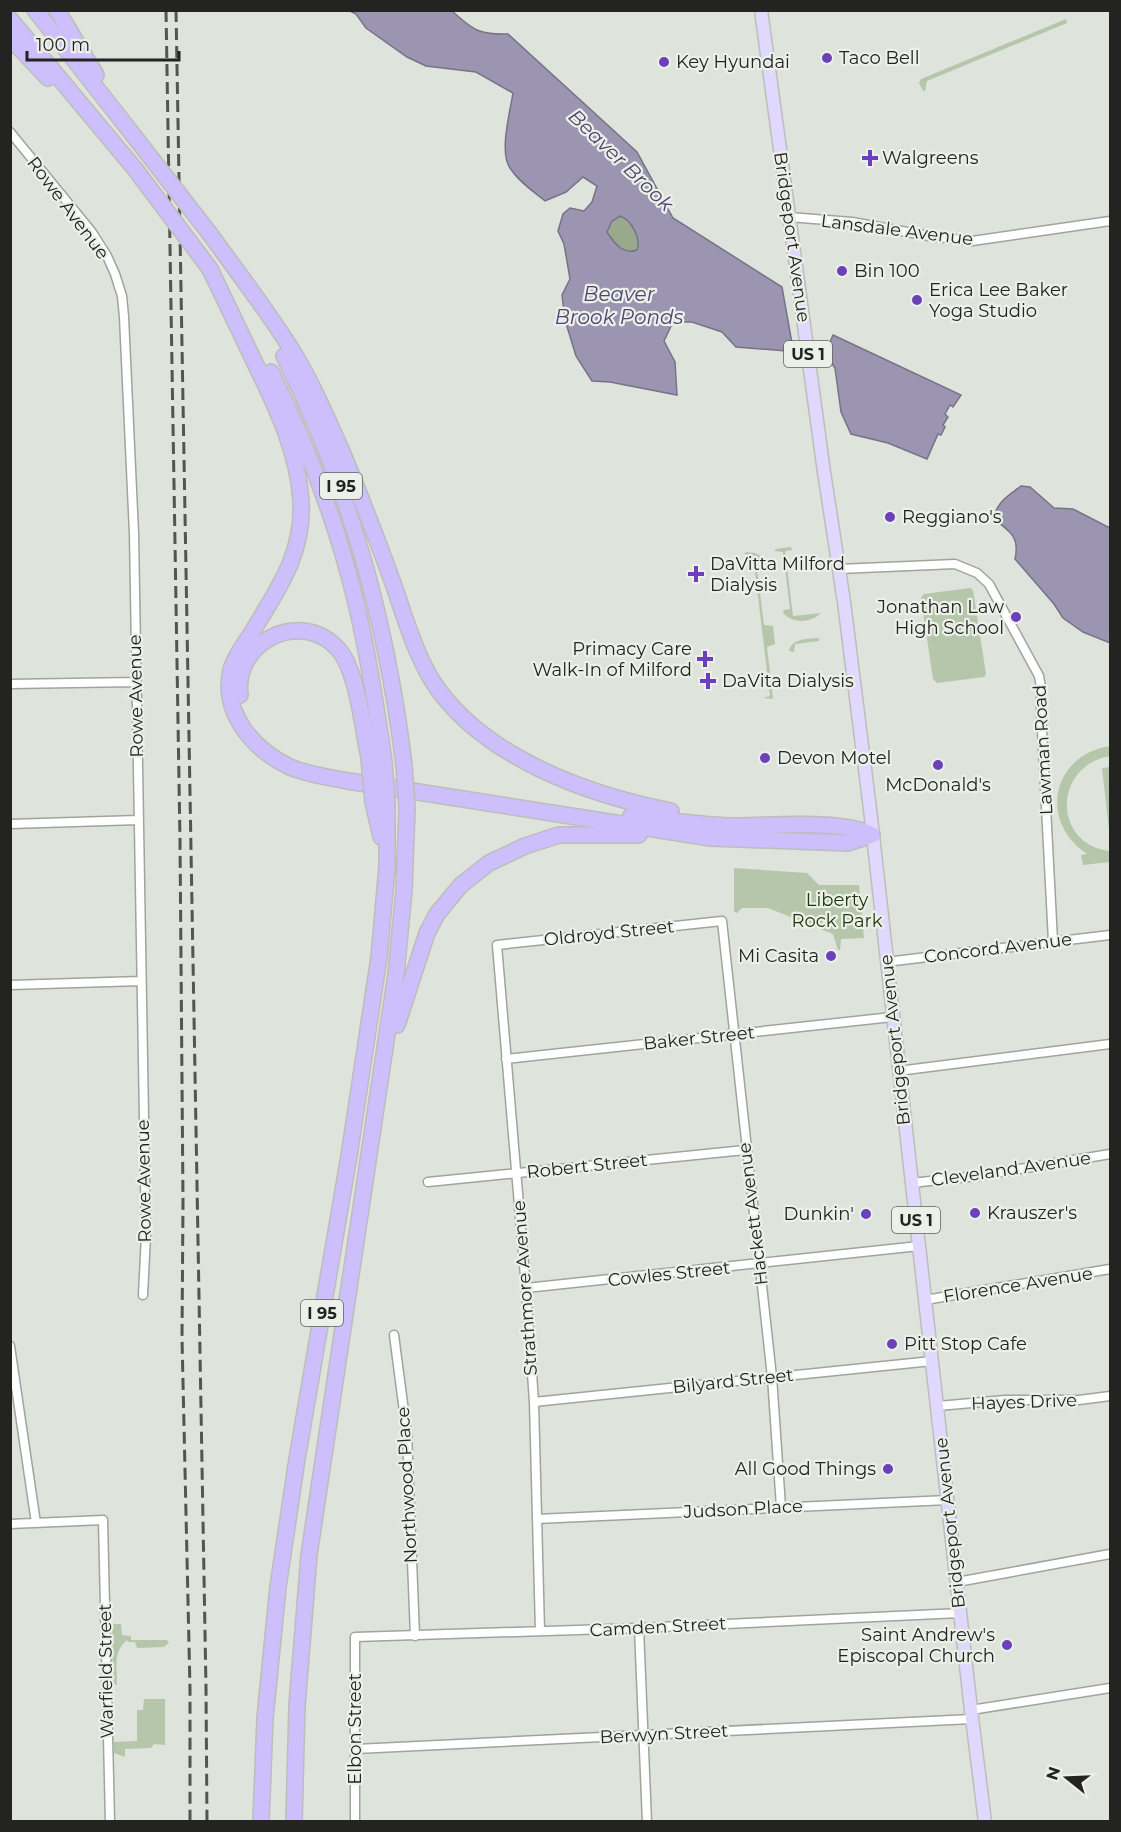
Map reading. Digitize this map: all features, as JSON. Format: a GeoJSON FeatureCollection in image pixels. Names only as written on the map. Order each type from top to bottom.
{"type":"FeatureCollection","features":[{"type":"Feature","properties":{"kind":"highway","name":"I 95"},"geometry":{"type":"LineString","coordinates":[[35,10],[210,234],[248,291],[285,357],[316,423],[343,492],[365,563],[377,608],[404,765],[408,808],[404,890],[396,974],[310,1545],[298,1681],[294,1821]]}},
{"type":"Feature","properties":{"kind":"highway"},"geometry":{"type":"LineString","coordinates":[[57,10],[131,131]]}},
{"type":"Feature","properties":{"kind":"highway","name":"I 95"},"geometry":{"type":"LineString","coordinates":[[10,18],[135,169],[210,269],[265,360],[297,428],[324,496],[358,612],[375,703],[376,760],[387,867],[379,957],[281,1559],[267,1692],[261,1821]]}},
{"type":"Feature","properties":{"kind":"highway"},"geometry":{"type":"LineString","coordinates":[[10,38],[108,137]]}},
{"type":"Feature","properties":{"kind":"highway"},"geometry":{"type":"LineString","coordinates":[[210,234],[273,321],[312,386],[360,496],[424,665],[445,697],[460,713],[494,743],[530,764],[592,790],[648,807],[775,824],[846,827],[860,829],[872,835]]}},
{"type":"Feature","properties":{"kind":"highway"},"geometry":{"type":"LineString","coordinates":[[210,269],[278,412],[298,474],[301,503],[299,536],[284,582],[231,670],[232,706],[237,720],[254,742],[276,759],[306,772],[711,838]]}},
{"type":"Feature","properties":{"kind":"highway"},"geometry":{"type":"LineString","coordinates":[[376,760],[349,665],[338,648],[319,636],[297,631],[279,633],[258,645],[247,661],[240,680],[245,714],[266,741],[291,756],[307,762],[346,771],[570,808],[731,826],[775,824]]}},
{"type":"Feature","properties":{"kind":"highway"},"geometry":{"type":"LineString","coordinates":[[382,1071],[427,933],[437,914],[461,885],[489,863],[525,846],[560,835],[606,834],[848,843],[872,835]]}},
{"type":"Feature","properties":{"kind":"main road","name":"Bridgeport Avenue"},"geometry":{"type":"LineString","coordinates":[[761,10],[839,569],[872,835],[985,1821]]}},
{"type":"Feature","properties":{"kind":"street","name":"Rowe Avenue"},"geometry":{"type":"LineString","coordinates":[[10,132],[96,239],[107,256],[122,296],[131,446],[136,682],[146,1235],[143,1295]]}},
{"type":"Feature","properties":{"kind":"street","name":"Lansdale Avenue"},"geometry":{"type":"LineString","coordinates":[[789,217],[852,222],[972,241],[1110,221]]}},
{"type":"Feature","properties":{"kind":"street","name":"Lawman Road"},"geometry":{"type":"LineString","coordinates":[[839,569],[955,564],[977,573],[989,584],[1039,676],[1041,687],[1053,941]]}},
{"type":"Feature","properties":{"kind":"street"},"geometry":{"type":"LineString","coordinates":[[10,684],[136,682]]}},
{"type":"Feature","properties":{"kind":"street"},"geometry":{"type":"LineString","coordinates":[[10,824],[138,820]]}},
{"type":"Feature","properties":{"kind":"street","name":"Oldroyd Street"},"geometry":{"type":"LineString","coordinates":[[496,945],[722,921]]}},
{"type":"Feature","properties":{"kind":"street","name":"Hackett Avenue"},"geometry":{"type":"LineString","coordinates":[[722,921],[745,1150],[772,1377],[782,1507]]}},
{"type":"Feature","properties":{"kind":"street","name":"Concord Avenue"},"geometry":{"type":"LineString","coordinates":[[886,962],[1110,935]]}},
{"type":"Feature","properties":{"kind":"street","name":"Strathmore Avenue"},"geometry":{"type":"LineString","coordinates":[[496,945],[534,1402],[540,1631]]}},
{"type":"Feature","properties":{"kind":"street"},"geometry":{"type":"LineString","coordinates":[[10,985],[141,981]]}},
{"type":"Feature","properties":{"kind":"street","name":"Baker Street"},"geometry":{"type":"LineString","coordinates":[[506,1059],[892,1017]]}},
{"type":"Feature","properties":{"kind":"street"},"geometry":{"type":"LineString","coordinates":[[898,1071],[1110,1044]]}},
{"type":"Feature","properties":{"kind":"street","name":"Robert Street"},"geometry":{"type":"LineString","coordinates":[[428,1182],[745,1150]]}},
{"type":"Feature","properties":{"kind":"street","name":"Cleveland Avenue"},"geometry":{"type":"LineString","coordinates":[[911,1184],[978,1176],[1110,1154]]}},
{"type":"Feature","properties":{"kind":"street","name":"Cowles Street"},"geometry":{"type":"LineString","coordinates":[[526,1288],[919,1246]]}},
{"type":"Feature","properties":{"kind":"street","name":"Florence Avenue"},"geometry":{"type":"LineString","coordinates":[[925,1300],[1110,1269]]}},
{"type":"Feature","properties":{"kind":"street","name":"Northwood Place"},"geometry":{"type":"LineString","coordinates":[[394,1335],[406,1434],[415,1636]]}},
{"type":"Feature","properties":{"kind":"street"},"geometry":{"type":"LineString","coordinates":[[10,1346],[36,1523],[10,1524]]}},
{"type":"Feature","properties":{"kind":"street","name":"Bilyard Street"},"geometry":{"type":"LineString","coordinates":[[534,1402],[932,1361]]}},
{"type":"Feature","properties":{"kind":"street","name":"Hayes Drive"},"geometry":{"type":"LineString","coordinates":[[938,1406],[1005,1400],[1079,1400],[1110,1396]]}},
{"type":"Feature","properties":{"kind":"street","name":"Judson Place"},"geometry":{"type":"LineString","coordinates":[[537,1519],[948,1500]]}},
{"type":"Feature","properties":{"kind":"street","name":"Warfield Street"},"geometry":{"type":"LineString","coordinates":[[36,1523],[103,1520],[110,1821]]}},
{"type":"Feature","properties":{"kind":"street"},"geometry":{"type":"LineString","coordinates":[[957,1582],[1110,1554]]}},
{"type":"Feature","properties":{"kind":"street","name":"Camden Street"},"geometry":{"type":"LineString","coordinates":[[355,1637],[639,1628],[960,1613]]}},
{"type":"Feature","properties":{"kind":"street"},"geometry":{"type":"LineString","coordinates":[[639,1628],[647,1821]]}},
{"type":"Feature","properties":{"kind":"street","name":"Elbon Street"},"geometry":{"type":"LineString","coordinates":[[355,1637],[356,1821]]}},
{"type":"Feature","properties":{"kind":"street","name":"Berwyn Street"},"geometry":{"type":"LineString","coordinates":[[356,1749],[644,1735],[972,1715],[1110,1688]]}},
{"type":"Feature","properties":{"kind":"green space"},"geometry":{"type":"Polygon","coordinates":[[[1066,19],[1067,23],[927,81],[925,91],[919,83],[921,79],[1066,19]]]}},
{"type":"Feature","properties":{"kind":"green space"},"geometry":{"type":"Polygon","coordinates":[[[620,216],[628,221],[634,230],[638,241],[637,251],[623,250],[607,232],[612,221],[620,216]]]}},
{"type":"Feature","properties":{"kind":"green space"},"geometry":{"type":"Polygon","coordinates":[[[791,547],[792,550],[785,551],[793,616],[821,613],[812,619],[802,621],[792,619],[783,613],[784,610],[790,609],[783,552],[774,551],[791,547]]]}},
{"type":"Feature","properties":{"kind":"green space"},"geometry":{"type":"Polygon","coordinates":[[[746,552],[755,553],[764,558],[756,561],[764,625],[773,626],[775,644],[767,647],[773,699],[763,698],[770,696],[753,555],[744,554],[746,552]]]}},
{"type":"Feature","properties":{"kind":"green space"},"geometry":{"type":"Polygon","coordinates":[[[970,588],[973,590],[986,674],[984,677],[937,683],[933,679],[921,598],[924,594],[970,588]]]}},
{"type":"Feature","properties":{"kind":"green space"},"geometry":{"type":"Polygon","coordinates":[[[819,638],[819,641],[795,644],[794,652],[789,651],[797,641],[819,638]]]}},
{"type":"Feature","properties":{"kind":"green space"},"geometry":{"type":"Polygon","coordinates":[[[1110,746],[1110,756],[1091,763],[1078,774],[1070,789],[1067,805],[1069,821],[1078,835],[1091,845],[1110,851],[1110,862],[1083,865],[1081,855],[1087,854],[1072,840],[1062,824],[1057,808],[1058,791],[1064,775],[1075,762],[1090,752],[1110,746]]]}},
{"type":"Feature","properties":{"kind":"green space"},"geometry":{"type":"Polygon","coordinates":[[[1110,767],[1110,839],[1102,768],[1110,767]]]}},
{"type":"Feature","properties":{"kind":"green space","name":"Liberty Rock Park"},"geometry":{"type":"Polygon","coordinates":[[[734,868],[807,873],[819,885],[859,885],[864,938],[841,939],[840,950],[838,950],[833,934],[768,908],[742,908],[737,913],[734,911],[734,868]]]}},
{"type":"Feature","properties":{"kind":"green space"},"geometry":{"type":"Polygon","coordinates":[[[112,1624],[121,1624],[122,1635],[131,1636],[131,1640],[167,1640],[169,1643],[164,1647],[137,1648],[135,1642],[127,1640],[118,1655],[117,1685],[113,1684],[112,1624]]]}},
{"type":"Feature","properties":{"kind":"green space"},"geometry":{"type":"Polygon","coordinates":[[[144,1699],[165,1699],[165,1745],[154,1744],[151,1748],[125,1749],[125,1757],[114,1753],[114,1742],[137,1741],[137,1710],[143,1710],[144,1699]]]}},
{"type":"Feature","properties":{"kind":"water","name":"Beaver Brook Ponds"},"geometry":{"type":"Polygon","coordinates":[[[350,11],[452,11],[477,30],[490,34],[508,34],[637,152],[673,218],[782,287],[793,349],[787,351],[736,347],[722,332],[692,322],[673,322],[664,341],[675,362],[677,395],[610,382],[592,381],[576,356],[565,320],[562,295],[570,279],[564,244],[558,231],[563,214],[570,208],[584,211],[592,202],[597,186],[583,177],[566,192],[545,201],[518,178],[507,161],[505,142],[513,93],[476,72],[426,66],[407,57],[366,28],[356,14],[350,11]],[[620,216],[612,221],[607,232],[623,249],[637,250],[637,235],[620,216]]]}},
{"type":"Feature","properties":{"kind":"water"},"geometry":{"type":"Polygon","coordinates":[[[833,335],[961,395],[953,407],[950,405],[945,414],[948,417],[943,425],[945,427],[941,435],[938,434],[927,459],[888,443],[851,434],[841,412],[835,368],[825,354],[833,335]]]}},
{"type":"Feature","properties":{"kind":"water"},"geometry":{"type":"Polygon","coordinates":[[[1021,486],[1030,487],[1054,508],[1073,509],[1110,528],[1110,643],[1083,632],[1063,618],[1054,604],[1015,559],[1015,540],[1009,531],[994,519],[1000,504],[1021,486]]]}},
{"type":"Feature","properties":{"kind":"railway"},"geometry":{"type":"LineString","coordinates":[[166,10],[180,840],[182,1338],[190,1689],[190,1822]]}},
{"type":"Feature","properties":{"kind":"railway"},"geometry":{"type":"LineString","coordinates":[[176,10],[207,1822]]}},
{"type":"Feature","properties":{"kind":"place","name":"Taco Bell"},"geometry":{"type":"Point","coordinates":[827,58]}},
{"type":"Feature","properties":{"kind":"place","name":"Key Hyundai"},"geometry":{"type":"Point","coordinates":[664,62]}},
{"type":"Feature","properties":{"kind":"place","name":"Walgreens"},"geometry":{"type":"Point","coordinates":[870,158]}},
{"type":"Feature","properties":{"kind":"place","name":"Bin 100"},"geometry":{"type":"Point","coordinates":[842,271]}},
{"type":"Feature","properties":{"kind":"place","name":"Erica Lee Baker Yoga Studio"},"geometry":{"type":"Point","coordinates":[917,300]}},
{"type":"Feature","properties":{"kind":"place","name":"Reggiano's"},"geometry":{"type":"Point","coordinates":[890,517]}},
{"type":"Feature","properties":{"kind":"place","name":"DaVitta Milford Dialysis"},"geometry":{"type":"Point","coordinates":[696,574]}},
{"type":"Feature","properties":{"kind":"place","name":"Jonathan Law High School"},"geometry":{"type":"Point","coordinates":[1016,617]}},
{"type":"Feature","properties":{"kind":"place","name":"Primacy Care Walk-In of Milford"},"geometry":{"type":"Point","coordinates":[705,659]}},
{"type":"Feature","properties":{"kind":"place","name":"DaVita Dialysis"},"geometry":{"type":"Point","coordinates":[708,681]}},
{"type":"Feature","properties":{"kind":"place","name":"Devon Motel"},"geometry":{"type":"Point","coordinates":[765,758]}},
{"type":"Feature","properties":{"kind":"place","name":"McDonald's"},"geometry":{"type":"Point","coordinates":[938,765]}},
{"type":"Feature","properties":{"kind":"place","name":"Mi Casita"},"geometry":{"type":"Point","coordinates":[831,956]}},
{"type":"Feature","properties":{"kind":"place","name":"Krauszer's"},"geometry":{"type":"Point","coordinates":[975,1213]}},
{"type":"Feature","properties":{"kind":"place","name":"Dunkin'"},"geometry":{"type":"Point","coordinates":[866,1214]}},
{"type":"Feature","properties":{"kind":"place","name":"Pitt Stop Cafe"},"geometry":{"type":"Point","coordinates":[892,1344]}},
{"type":"Feature","properties":{"kind":"place","name":"All Good Things"},"geometry":{"type":"Point","coordinates":[888,1469]}},
{"type":"Feature","properties":{"kind":"place","name":"Saint Andrew's Episcopal Church"},"geometry":{"type":"Point","coordinates":[1007,1645]}},
{"type":"Feature","properties":{"kind":"water label","name":"Beaver Brook"},"geometry":{"type":"Point","coordinates":[621,160]}}]}
